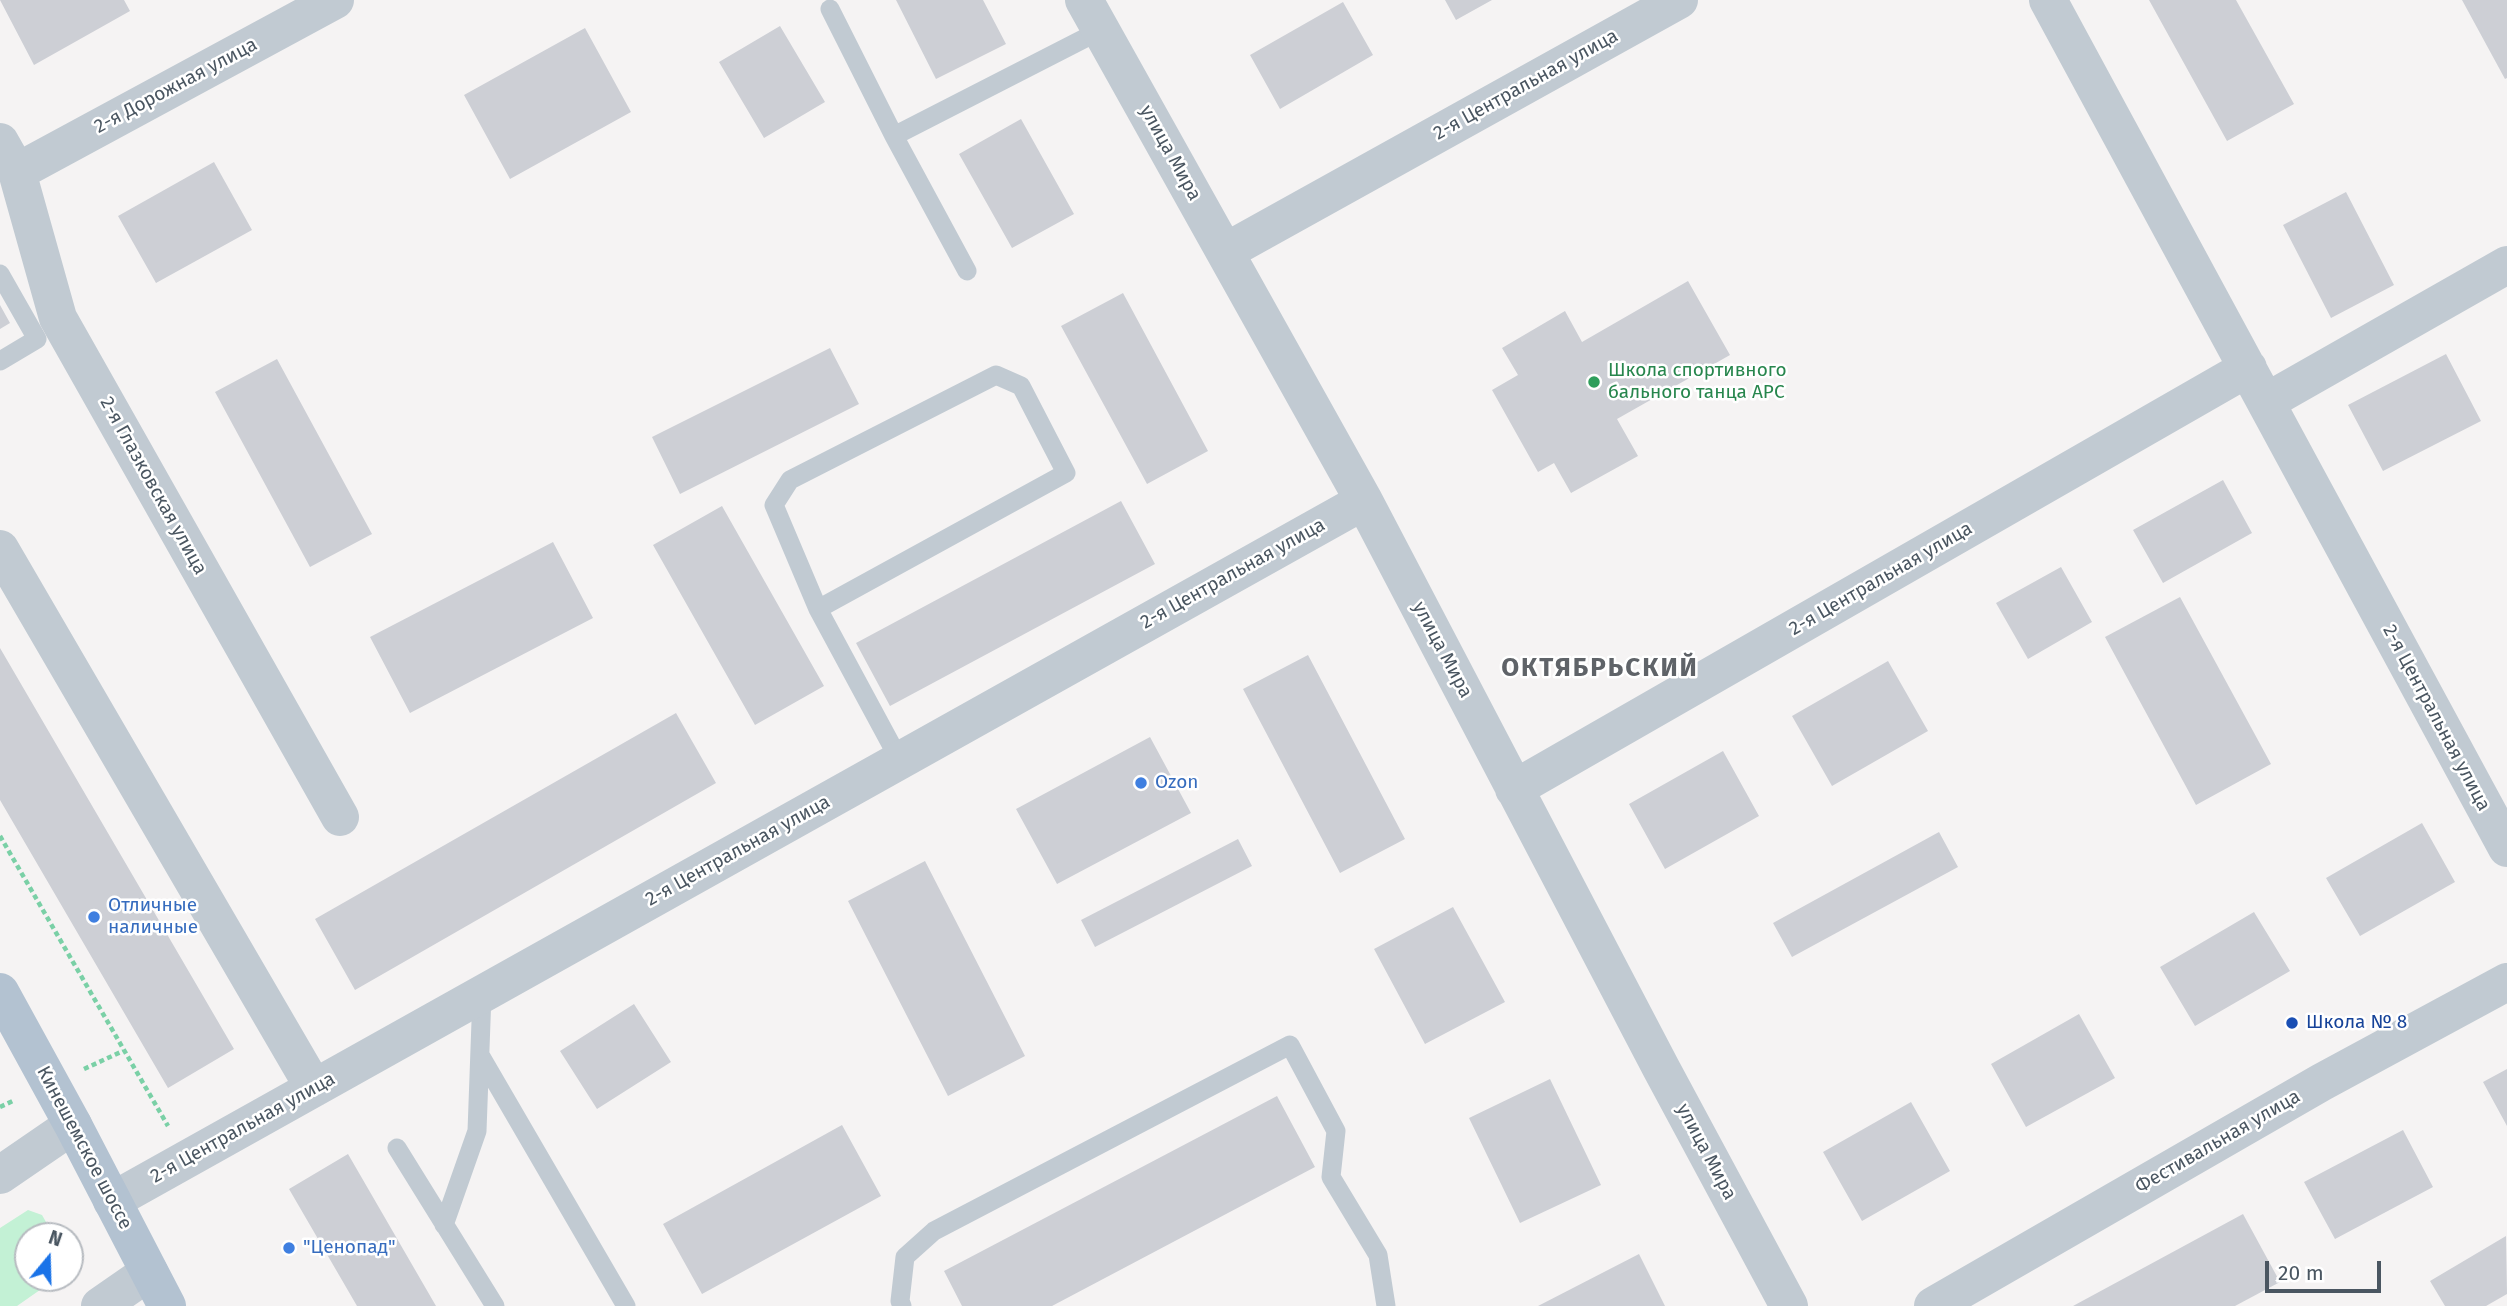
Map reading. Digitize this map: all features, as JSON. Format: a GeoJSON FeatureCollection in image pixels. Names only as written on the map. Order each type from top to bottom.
{"type":"FeatureCollection","features":[{"type":"Feature","properties":{"kind":"main road","name":"Кинешемское шоссе"},"geometry":{"type":"LineString","coordinates":[[0,992],[167,1306]]}},
{"type":"Feature","properties":{"kind":"street","name":"2-я Дорожная улица"},"geometry":{"type":"LineString","coordinates":[[9,157],[335,0]]}},
{"type":"Feature","properties":{"kind":"street","name":"2-я Центральная улица"},"geometry":{"type":"LineString","coordinates":[[1225,252],[1679,0]]}},
{"type":"Feature","properties":{"kind":"street","name":"2-я Центральная улица"},"geometry":{"type":"LineString","coordinates":[[2048,0],[2507,848]]}},
{"type":"Feature","properties":{"kind":"street","name":"улица Мира"},"geometry":{"type":"LineString","coordinates":[[1093,15],[1364,501],[1789,1306]]}},
{"type":"Feature","properties":{"kind":"street","name":"2-я Глазковская улица"},"geometry":{"type":"LineString","coordinates":[[9,157],[48,328],[340,817]]}},
{"type":"Feature","properties":{"kind":"street"},"geometry":{"type":"LineString","coordinates":[[2266,402],[2507,265]]}},
{"type":"Feature","properties":{"kind":"street","name":"2-я Центральная улица"},"geometry":{"type":"LineString","coordinates":[[1514,789],[2248,368]]}},
{"type":"Feature","properties":{"kind":"street","name":"2-я Центральная улица"},"geometry":{"type":"LineString","coordinates":[[112,1201],[1364,501]]}},
{"type":"Feature","properties":{"kind":"street"},"geometry":{"type":"LineString","coordinates":[[0,549],[314,1088]]}},
{"type":"Feature","properties":{"kind":"street","name":"Фестивальная улица"},"geometry":{"type":"LineString","coordinates":[[1933,1306],[2322,1082],[2507,982]]}},
{"type":"Feature","properties":{"kind":"street"},"geometry":{"type":"LineString","coordinates":[[0,1175],[73,1125]]}},
{"type":"Feature","properties":{"kind":"street"},"geometry":{"type":"LineString","coordinates":[[100,1306],[149,1272]]}},
{"type":"Feature","properties":{"kind":"lane"},"geometry":{"type":"LineString","coordinates":[[830,9],[894,136],[967,271]]}},
{"type":"Feature","properties":{"kind":"lane"},"geometry":{"type":"LineString","coordinates":[[894,136],[1093,15]]}},
{"type":"Feature","properties":{"kind":"lane"},"geometry":{"type":"LineString","coordinates":[[0,274],[48,328],[0,361]]}},
{"type":"Feature","properties":{"kind":"lane"},"geometry":{"type":"LineString","coordinates":[[818,609],[1066,473],[1021,386],[996,375],[790,480],[774,505],[818,609],[900,761]]}},
{"type":"Feature","properties":{"kind":"lane"},"geometry":{"type":"LineString","coordinates":[[444,1225],[477,1131],[482,994]]}},
{"type":"Feature","properties":{"kind":"lane"},"geometry":{"type":"LineString","coordinates":[[902,1306],[900,1301],[905,1257],[934,1231],[1290,1045],[1336,1131],[1331,1177],[1378,1255],[1386,1306]]}},
{"type":"Feature","properties":{"kind":"lane"},"geometry":{"type":"LineString","coordinates":[[480,1055],[626,1306]]}},
{"type":"Feature","properties":{"kind":"lane"},"geometry":{"type":"LineString","coordinates":[[397,1148],[495,1306]]}},
{"type":"Feature","properties":{"kind":"path"},"geometry":{"type":"LineString","coordinates":[[0,836],[187,1159]]}},
{"type":"Feature","properties":{"kind":"green space"},"geometry":{"type":"Polygon","coordinates":[[[28,1210],[42,1215],[46,1222],[14,1222],[14,1292],[37,1292],[17,1306],[0,1306],[0,1228],[28,1210]]]}},
{"type":"Feature","properties":{"kind":"building"},"geometry":{"type":"Polygon","coordinates":[[[0,0],[124,0],[130,11],[34,65],[0,0]]]}},
{"type":"Feature","properties":{"kind":"building"},"geometry":{"type":"Polygon","coordinates":[[[896,0],[983,0],[1006,44],[936,79],[896,0]]]}},
{"type":"Feature","properties":{"kind":"building"},"geometry":{"type":"Polygon","coordinates":[[[1445,0],[1492,0],[1456,20],[1445,0]]]}},
{"type":"Feature","properties":{"kind":"building"},"geometry":{"type":"Polygon","coordinates":[[[2149,0],[2236,0],[2294,104],[2227,141],[2149,0]]]}},
{"type":"Feature","properties":{"kind":"building"},"geometry":{"type":"Polygon","coordinates":[[[2462,0],[2507,0],[2507,78],[2505,79],[2462,0]]]}},
{"type":"Feature","properties":{"kind":"building"},"geometry":{"type":"Polygon","coordinates":[[[1343,2],[1373,55],[1280,109],[1250,55],[1343,2]]]}},
{"type":"Feature","properties":{"kind":"building"},"geometry":{"type":"Polygon","coordinates":[[[780,26],[825,102],[764,138],[719,62],[780,26]]]}},
{"type":"Feature","properties":{"kind":"building"},"geometry":{"type":"Polygon","coordinates":[[[585,28],[631,112],[510,179],[464,95],[585,28]]]}},
{"type":"Feature","properties":{"kind":"building"},"geometry":{"type":"Polygon","coordinates":[[[1021,119],[1074,214],[1012,248],[959,154],[1021,119]]]}},
{"type":"Feature","properties":{"kind":"building"},"geometry":{"type":"Polygon","coordinates":[[[214,162],[252,230],[156,283],[118,216],[214,162]]]}},
{"type":"Feature","properties":{"kind":"building"},"geometry":{"type":"Polygon","coordinates":[[[2346,192],[2394,285],[2331,318],[2283,225],[2346,192]]]}},
{"type":"Feature","properties":{"kind":"building","name":"Школа спортивного бального танца АРС"},"geometry":{"type":"Polygon","coordinates":[[[1688,281],[1730,355],[1617,419],[1638,456],[1571,493],[1554,463],[1538,472],[1492,390],[1518,375],[1502,348],[1565,311],[1582,342],[1688,281]]]}},
{"type":"Feature","properties":{"kind":"building"},"geometry":{"type":"Polygon","coordinates":[[[1123,293],[1208,451],[1147,484],[1061,326],[1123,293]]]}},
{"type":"Feature","properties":{"kind":"building"},"geometry":{"type":"Polygon","coordinates":[[[0,305],[10,323],[0,329],[0,305]]]}},
{"type":"Feature","properties":{"kind":"building"},"geometry":{"type":"Polygon","coordinates":[[[830,348],[859,404],[680,494],[652,437],[830,348]]]}},
{"type":"Feature","properties":{"kind":"building"},"geometry":{"type":"Polygon","coordinates":[[[2446,354],[2481,421],[2383,471],[2348,405],[2446,354]]]}},
{"type":"Feature","properties":{"kind":"building"},"geometry":{"type":"Polygon","coordinates":[[[277,359],[372,534],[310,567],[215,392],[277,359]]]}},
{"type":"Feature","properties":{"kind":"building"},"geometry":{"type":"Polygon","coordinates":[[[2223,480],[2252,533],[2163,583],[2133,530],[2223,480]]]}},
{"type":"Feature","properties":{"kind":"building"},"geometry":{"type":"Polygon","coordinates":[[[1121,501],[1155,564],[890,706],[856,643],[1121,501]]]}},
{"type":"Feature","properties":{"kind":"building"},"geometry":{"type":"Polygon","coordinates":[[[722,506],[824,686],[755,725],[653,545],[722,506]]]}},
{"type":"Feature","properties":{"kind":"building"},"geometry":{"type":"Polygon","coordinates":[[[553,542],[593,618],[410,713],[370,637],[553,542]]]}},
{"type":"Feature","properties":{"kind":"building"},"geometry":{"type":"Polygon","coordinates":[[[2061,567],[2092,622],[2028,659],[1996,603],[2061,567]]]}},
{"type":"Feature","properties":{"kind":"building"},"geometry":{"type":"Polygon","coordinates":[[[2180,597],[2271,764],[2196,805],[2105,637],[2180,597]]]}},
{"type":"Feature","properties":{"kind":"building"},"geometry":{"type":"Polygon","coordinates":[[[0,648],[234,1049],[168,1088],[0,800],[0,648]]]}},
{"type":"Feature","properties":{"kind":"building"},"geometry":{"type":"Polygon","coordinates":[[[1308,655],[1405,839],[1340,873],[1243,689],[1308,655]]]}},
{"type":"Feature","properties":{"kind":"building"},"geometry":{"type":"Polygon","coordinates":[[[1888,661],[1928,731],[1832,786],[1792,716],[1888,661]]]}},
{"type":"Feature","properties":{"kind":"building"},"geometry":{"type":"Polygon","coordinates":[[[676,713],[716,783],[355,990],[315,919],[676,713]]]}},
{"type":"Feature","properties":{"kind":"building"},"geometry":{"type":"Polygon","coordinates":[[[1150,737],[1191,813],[1057,884],[1016,809],[1150,737]]]}},
{"type":"Feature","properties":{"kind":"building"},"geometry":{"type":"Polygon","coordinates":[[[1723,751],[1759,816],[1665,869],[1629,804],[1723,751]]]}},
{"type":"Feature","properties":{"kind":"building"},"geometry":{"type":"Polygon","coordinates":[[[2422,823],[2455,882],[2360,936],[2326,878],[2422,823]]]}},
{"type":"Feature","properties":{"kind":"building"},"geometry":{"type":"Polygon","coordinates":[[[1939,832],[1958,867],[1792,957],[1773,923],[1939,832]]]}},
{"type":"Feature","properties":{"kind":"building"},"geometry":{"type":"Polygon","coordinates":[[[1238,839],[1252,866],[1095,947],[1081,920],[1238,839]]]}},
{"type":"Feature","properties":{"kind":"building"},"geometry":{"type":"Polygon","coordinates":[[[925,861],[1025,1056],[948,1096],[848,901],[925,861]]]}},
{"type":"Feature","properties":{"kind":"building"},"geometry":{"type":"Polygon","coordinates":[[[1453,907],[1505,1002],[1425,1044],[1374,949],[1453,907]]]}},
{"type":"Feature","properties":{"kind":"building"},"geometry":{"type":"Polygon","coordinates":[[[2254,912],[2290,971],[2195,1026],[2160,967],[2254,912]]]}},
{"type":"Feature","properties":{"kind":"building"},"geometry":{"type":"Polygon","coordinates":[[[634,1004],[671,1062],[597,1109],[560,1051],[634,1004]]]}},
{"type":"Feature","properties":{"kind":"building"},"geometry":{"type":"Polygon","coordinates":[[[2079,1014],[2115,1078],[2026,1127],[1991,1064],[2079,1014]]]}},
{"type":"Feature","properties":{"kind":"building"},"geometry":{"type":"Polygon","coordinates":[[[2507,1069],[2507,1126],[2483,1082],[2507,1069]]]}},
{"type":"Feature","properties":{"kind":"building"},"geometry":{"type":"Polygon","coordinates":[[[1550,1079],[1601,1185],[1520,1223],[1469,1118],[1550,1079]]]}},
{"type":"Feature","properties":{"kind":"building"},"geometry":{"type":"Polygon","coordinates":[[[1277,1096],[1315,1167],[1052,1306],[962,1306],[944,1271],[1277,1096]]]}},
{"type":"Feature","properties":{"kind":"building"},"geometry":{"type":"Polygon","coordinates":[[[1911,1102],[1950,1171],[1862,1221],[1823,1152],[1911,1102]]]}},
{"type":"Feature","properties":{"kind":"building"},"geometry":{"type":"Polygon","coordinates":[[[842,1125],[881,1196],[702,1294],[663,1224],[842,1125]]]}},
{"type":"Feature","properties":{"kind":"building"},"geometry":{"type":"Polygon","coordinates":[[[2403,1130],[2433,1187],[2335,1239],[2304,1182],[2403,1130]]]}},
{"type":"Feature","properties":{"kind":"building"},"geometry":{"type":"Polygon","coordinates":[[[348,1154],[436,1306],[357,1306],[289,1189],[348,1154]]]}},
{"type":"Feature","properties":{"kind":"building"},"geometry":{"type":"Polygon","coordinates":[[[2243,1214],[2280,1282],[2235,1306],[2073,1306],[2243,1214]]]}},
{"type":"Feature","properties":{"kind":"building"},"geometry":{"type":"Polygon","coordinates":[[[2506,1236],[2507,1294],[2486,1306],[2445,1306],[2430,1281],[2506,1236]]]}},
{"type":"Feature","properties":{"kind":"building"},"geometry":{"type":"Polygon","coordinates":[[[1639,1254],[1665,1306],[1538,1306],[1639,1254]]]}},
{"type":"Feature","properties":{"kind":"place","name":"Школа спортивного бального танца АРС"},"geometry":{"type":"Point","coordinates":[1594,382]}},
{"type":"Feature","properties":{"kind":"place","name":"Ozon"},"geometry":{"type":"Point","coordinates":[1141,783]}},
{"type":"Feature","properties":{"kind":"place","name":"Отличные наличные"},"geometry":{"type":"Point","coordinates":[94,917]}},
{"type":"Feature","properties":{"kind":"place","name":"Школа № 8"},"geometry":{"type":"Point","coordinates":[2292,1023]}},
{"type":"Feature","properties":{"kind":"place","name":"\"Ценопад\""},"geometry":{"type":"Point","coordinates":[289,1248]}},
{"type":"Feature","properties":{"kind":"district","name":"ОКТЯБРЬСКИЙ"},"geometry":{"type":"Point","coordinates":[1600,669]}}]}
